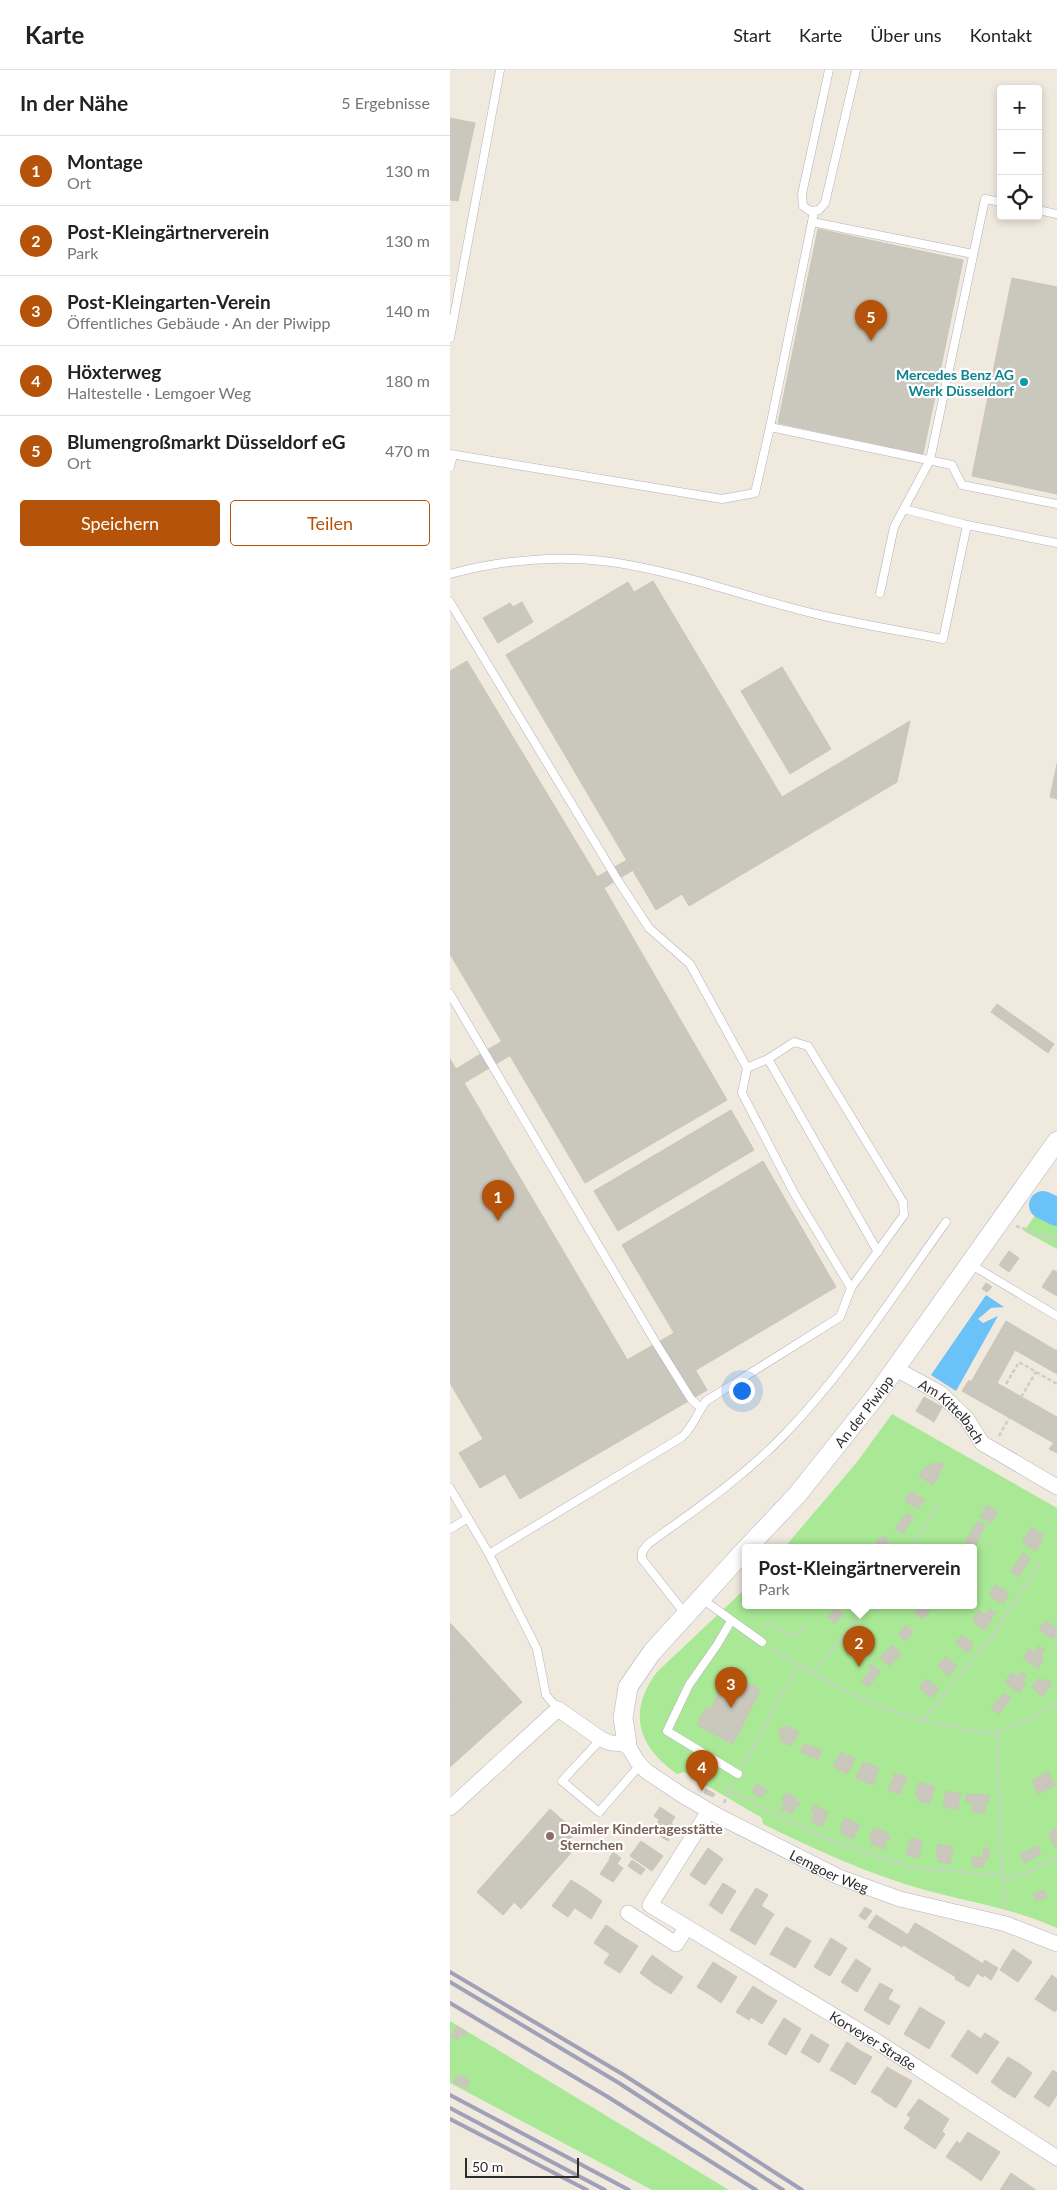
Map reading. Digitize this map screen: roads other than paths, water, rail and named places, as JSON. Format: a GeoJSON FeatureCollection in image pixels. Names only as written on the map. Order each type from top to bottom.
{"type":"FeatureCollection","features":[{"type":"Feature","properties":{"kind":"street","name":"An der Piwipp"},"geometry":{"type":"LineString","coordinates":[[751,1544],[797,1495],[896,1369],[1057,1141]]}},
{"type":"Feature","properties":{"kind":"street","name":"Am Kittelbach"},"geometry":{"type":"LineString","coordinates":[[896,1369],[940,1393],[967,1419],[982,1443],[1057,1488]]}},
{"type":"Feature","properties":{"kind":"street","name":"An der Piwipp"},"geometry":{"type":"LineString","coordinates":[[627,1744],[622,1718],[628,1687],[652,1652],[742,1553]]}},
{"type":"Feature","properties":{"kind":"street"},"geometry":{"type":"LineString","coordinates":[[450,1808],[558,1708],[601,1739],[611,1743],[627,1744]]}},
{"type":"Feature","properties":{"kind":"street","name":"Lemgoer Weg"},"geometry":{"type":"LineString","coordinates":[[627,1744],[640,1765],[665,1785],[709,1811],[839,1877],[900,1899],[1006,1924],[1057,1944]]}},
{"type":"Feature","properties":{"kind":"street"},"geometry":{"type":"LineString","coordinates":[[686,1928],[676,1944],[634,1917],[650,1905],[709,1811]]}},
{"type":"Feature","properties":{"kind":"street","name":"Korveyer Straße"},"geometry":{"type":"LineString","coordinates":[[650,1905],[876,2041],[1057,2158]]}},
{"type":"Feature","properties":{"kind":"lane"},"geometry":{"type":"LineString","coordinates":[[450,338],[500,70]]}},
{"type":"Feature","properties":{"kind":"lane"},"geometry":{"type":"LineString","coordinates":[[829,70],[802,194],[803,206],[806,210],[814,212],[823,207],[826,197],[856,70]]}},
{"type":"Feature","properties":{"kind":"lane"},"geometry":{"type":"LineString","coordinates":[[880,593],[894,527],[930,460],[985,199],[997,201]]}},
{"type":"Feature","properties":{"kind":"lane"},"geometry":{"type":"LineString","coordinates":[[1042,211],[1057,214]]}},
{"type":"Feature","properties":{"kind":"lane"},"geometry":{"type":"LineString","coordinates":[[450,467],[452,454],[722,499],[755,493],[814,212]]}},
{"type":"Feature","properties":{"kind":"lane"},"geometry":{"type":"LineString","coordinates":[[812,222],[973,254]]}},
{"type":"Feature","properties":{"kind":"lane"},"geometry":{"type":"LineString","coordinates":[[770,427],[952,465],[962,485],[1057,504]]}},
{"type":"Feature","properties":{"kind":"lane"},"geometry":{"type":"LineString","coordinates":[[904,509],[966,525],[1057,542]]}},
{"type":"Feature","properties":{"kind":"lane"},"geometry":{"type":"LineString","coordinates":[[450,574],[475,567],[539,559],[610,562],[657,571],[817,614],[942,638],[966,525]]}},
{"type":"Feature","properties":{"kind":"lane"},"geometry":{"type":"LineString","coordinates":[[450,602],[614,874],[649,928],[690,964],[747,1068],[742,1093],[794,1193],[851,1288]]}},
{"type":"Feature","properties":{"kind":"lane"},"geometry":{"type":"LineString","coordinates":[[450,994],[661,1351],[691,1399],[701,1408]]}},
{"type":"Feature","properties":{"kind":"lane"},"geometry":{"type":"LineString","coordinates":[[489,1554],[682,1437],[694,1425],[696,1415],[706,1401],[840,1318],[851,1288],[904,1215],[903,1202],[808,1046],[794,1042],[768,1059],[747,1068]]}},
{"type":"Feature","properties":{"kind":"lane"},"geometry":{"type":"LineString","coordinates":[[768,1059],[878,1252]]}},
{"type":"Feature","properties":{"kind":"lane"},"geometry":{"type":"LineString","coordinates":[[686,1616],[642,1559],[642,1552],[648,1544],[720,1492],[781,1438],[807,1410],[842,1366],[946,1222]]}},
{"type":"Feature","properties":{"kind":"lane"},"geometry":{"type":"LineString","coordinates":[[970,1264],[1057,1316]]}},
{"type":"Feature","properties":{"kind":"lane"},"geometry":{"type":"LineString","coordinates":[[450,1488],[489,1554],[537,1649],[546,1696],[558,1708]]}},
{"type":"Feature","properties":{"kind":"lane"},"geometry":{"type":"LineString","coordinates":[[450,1529],[468,1518]]}},
{"type":"Feature","properties":{"kind":"lane"},"geometry":{"type":"LineString","coordinates":[[700,1598],[759,1640]]}},
{"type":"Feature","properties":{"kind":"lane"},"geometry":{"type":"LineString","coordinates":[[731,1621],[717,1645],[688,1685],[667,1731],[738,1774]]}},
{"type":"Feature","properties":{"kind":"lane"},"geometry":{"type":"LineString","coordinates":[[601,1739],[562,1781],[599,1812],[640,1765]]}},
{"type":"Feature","properties":{"kind":"water"},"geometry":{"type":"Polygon","coordinates":[[[986,1295],[1004,1307],[991,1308],[978,1319],[983,1323],[998,1316],[956,1391],[931,1375],[986,1295]]]}},
{"type":"Feature","properties":{"kind":"waterway"},"geometry":{"type":"LineString","coordinates":[[1043,1205],[1057,1212]]}},
{"type":"Feature","properties":{"kind":"railway"},"geometry":{"type":"LineString","coordinates":[[450,1972],[624,2075],[802,2190]]}},
{"type":"Feature","properties":{"kind":"railway"},"geometry":{"type":"LineString","coordinates":[[450,1982],[619,2083],[783,2190]]}},
{"type":"Feature","properties":{"kind":"railway"},"geometry":{"type":"LineString","coordinates":[[450,2003],[608,2097],[756,2190]]}},
{"type":"Feature","properties":{"kind":"railway"},"geometry":{"type":"LineString","coordinates":[[450,2095],[629,2190]]}},
{"type":"Feature","properties":{"kind":"railway"},"geometry":{"type":"LineString","coordinates":[[450,2108],[605,2190]]}},
{"type":"Feature","properties":{"kind":"railway"},"geometry":{"type":"LineString","coordinates":[[450,2119],[587,2190]]}},
{"type":"Feature","properties":{"kind":"place","name":"Blumengroßmarkt Düsseldorf eG"},"geometry":{"type":"Point","coordinates":[871,341]}},
{"type":"Feature","properties":{"kind":"place","name":"Mercedes Benz AG Werk Düsseldorf"},"geometry":{"type":"Point","coordinates":[1024,382]}},
{"type":"Feature","properties":{"kind":"place","name":"Montage"},"geometry":{"type":"Point","coordinates":[498,1221]}},
{"type":"Feature","properties":{"kind":"place","name":"Post-Kleingärtnerverein"},"geometry":{"type":"Point","coordinates":[859,1667]}},
{"type":"Feature","properties":{"kind":"place","name":"Post-Kleingarten-Verein"},"geometry":{"type":"Point","coordinates":[731,1708]}},
{"type":"Feature","properties":{"kind":"place","name":"Höxterweg"},"geometry":{"type":"Point","coordinates":[702,1791]}},
{"type":"Feature","properties":{"kind":"place","name":"Daimler Kindertagesstätte Sternchen"},"geometry":{"type":"Point","coordinates":[550,1836]}}]}
